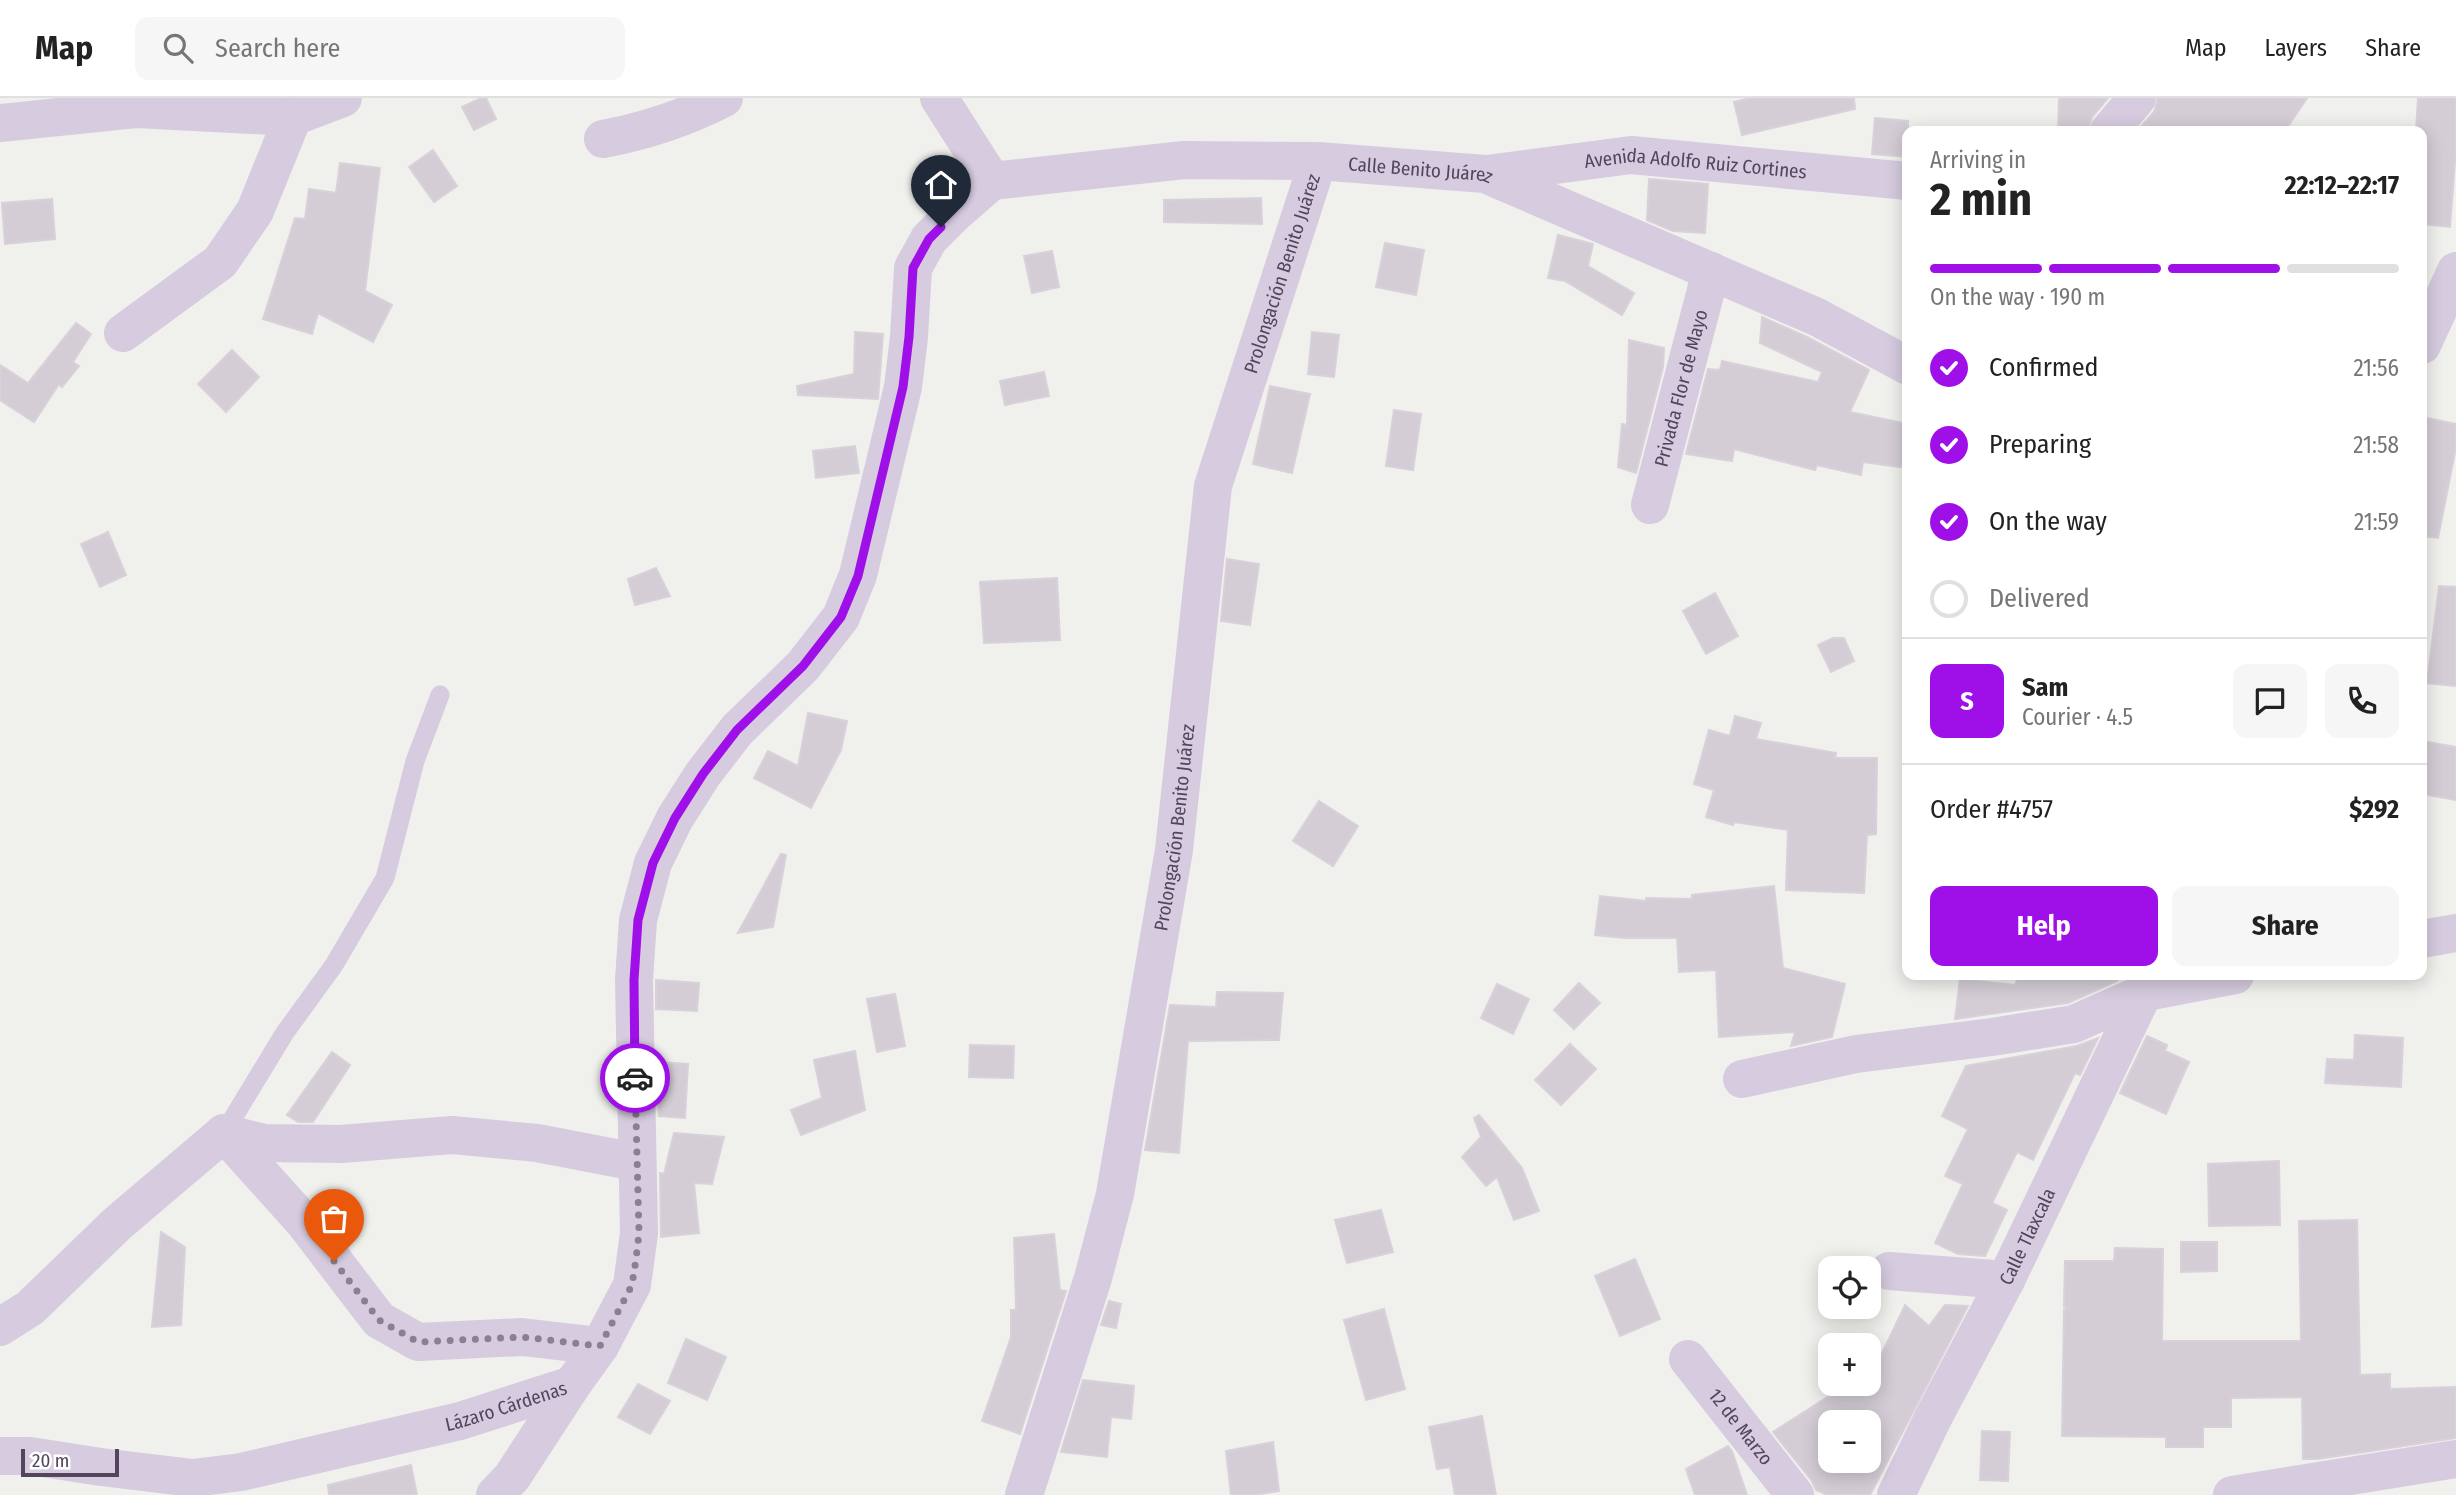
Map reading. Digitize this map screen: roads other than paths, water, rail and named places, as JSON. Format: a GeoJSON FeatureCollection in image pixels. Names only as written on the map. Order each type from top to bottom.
{"type":"FeatureCollection","features":[{"type":"Feature","properties":{"kind":"street"},"geometry":{"type":"LineString","coordinates":[[0,123],[98,106],[293,117],[343,98]]}},
{"type":"Feature","properties":{"kind":"street"},"geometry":{"type":"LineString","coordinates":[[603,139],[636,133],[691,115],[724,98]]}},
{"type":"Feature","properties":{"kind":"street"},"geometry":{"type":"LineString","coordinates":[[939,98],[992,181]]}},
{"type":"Feature","properties":{"kind":"street"},"geometry":{"type":"LineString","coordinates":[[2113,126],[2137,98]]}},
{"type":"Feature","properties":{"kind":"street"},"geometry":{"type":"LineString","coordinates":[[123,333],[220,262],[255,211],[293,117]]}},
{"type":"Feature","properties":{"kind":"street","name":"Avenida Adolfo Ruiz Cortines"},"geometry":{"type":"LineString","coordinates":[[1485,174],[1631,155],[1902,180]]}},
{"type":"Feature","properties":{"kind":"street","name":"Calle Benito Juárez"},"geometry":{"type":"LineString","coordinates":[[992,181],[1184,160],[1318,162],[1485,174],[1817,317],[1902,363]]}},
{"type":"Feature","properties":{"kind":"street","name":"Prolongación Benito Juárez"},"geometry":{"type":"LineString","coordinates":[[1024,1495],[1093,1278],[1115,1194],[1174,850],[1213,486],[1318,162]]}},
{"type":"Feature","properties":{"kind":"street","name":"Lázaro Cárdenas"},"geometry":{"type":"LineString","coordinates":[[0,1456],[30,1456],[193,1478],[229,1473],[460,1422],[572,1385],[600,1346],[632,1285],[639,1233],[634,980],[638,920],[653,863],[675,818],[703,774],[737,730],[803,666],[841,617],[858,576],[903,387],[913,268],[929,239],[992,181]]}},
{"type":"Feature","properties":{"kind":"street","name":"Privada Flor de Mayo"},"geometry":{"type":"LineString","coordinates":[[1650,505],[1711,271]]}},
{"type":"Feature","properties":{"kind":"street"},"geometry":{"type":"LineString","coordinates":[[2427,334],[2456,271]]}},
{"type":"Feature","properties":{"kind":"street"},"geometry":{"type":"LineString","coordinates":[[2427,938],[2456,933]]}},
{"type":"Feature","properties":{"kind":"street"},"geometry":{"type":"LineString","coordinates":[[1742,1079],[1856,1054],[2074,1024],[2149,983],[2181,980]]}},
{"type":"Feature","properties":{"kind":"street","name":"Calle Tlaxcala"},"geometry":{"type":"LineString","coordinates":[[1896,1495],[1933,1418],[2006,1280],[2149,983]]}},
{"type":"Feature","properties":{"kind":"street"},"geometry":{"type":"LineString","coordinates":[[224,1133],[264,1143],[328,1144],[452,1135],[537,1143],[636,1162]]}},
{"type":"Feature","properties":{"kind":"street"},"geometry":{"type":"LineString","coordinates":[[0,1327],[30,1308],[118,1223],[224,1133]]}},
{"type":"Feature","properties":{"kind":"street"},"geometry":{"type":"LineString","coordinates":[[224,1133],[304,1222],[379,1320],[418,1342],[522,1337],[600,1346]]}},
{"type":"Feature","properties":{"kind":"street"},"geometry":{"type":"LineString","coordinates":[[1889,1272],[2006,1280]]}},
{"type":"Feature","properties":{"kind":"street","name":"12 de Marzo"},"geometry":{"type":"LineString","coordinates":[[1688,1359],[1795,1495]]}},
{"type":"Feature","properties":{"kind":"street"},"geometry":{"type":"LineString","coordinates":[[495,1495],[518,1468],[572,1385]]}},
{"type":"Feature","properties":{"kind":"street"},"geometry":{"type":"LineString","coordinates":[[2232,1495],[2456,1459]]}},
{"type":"Feature","properties":{"kind":"lane"},"geometry":{"type":"LineString","coordinates":[[224,1133],[284,1034],[334,965],[385,878],[415,761],[440,695]]}}]}
